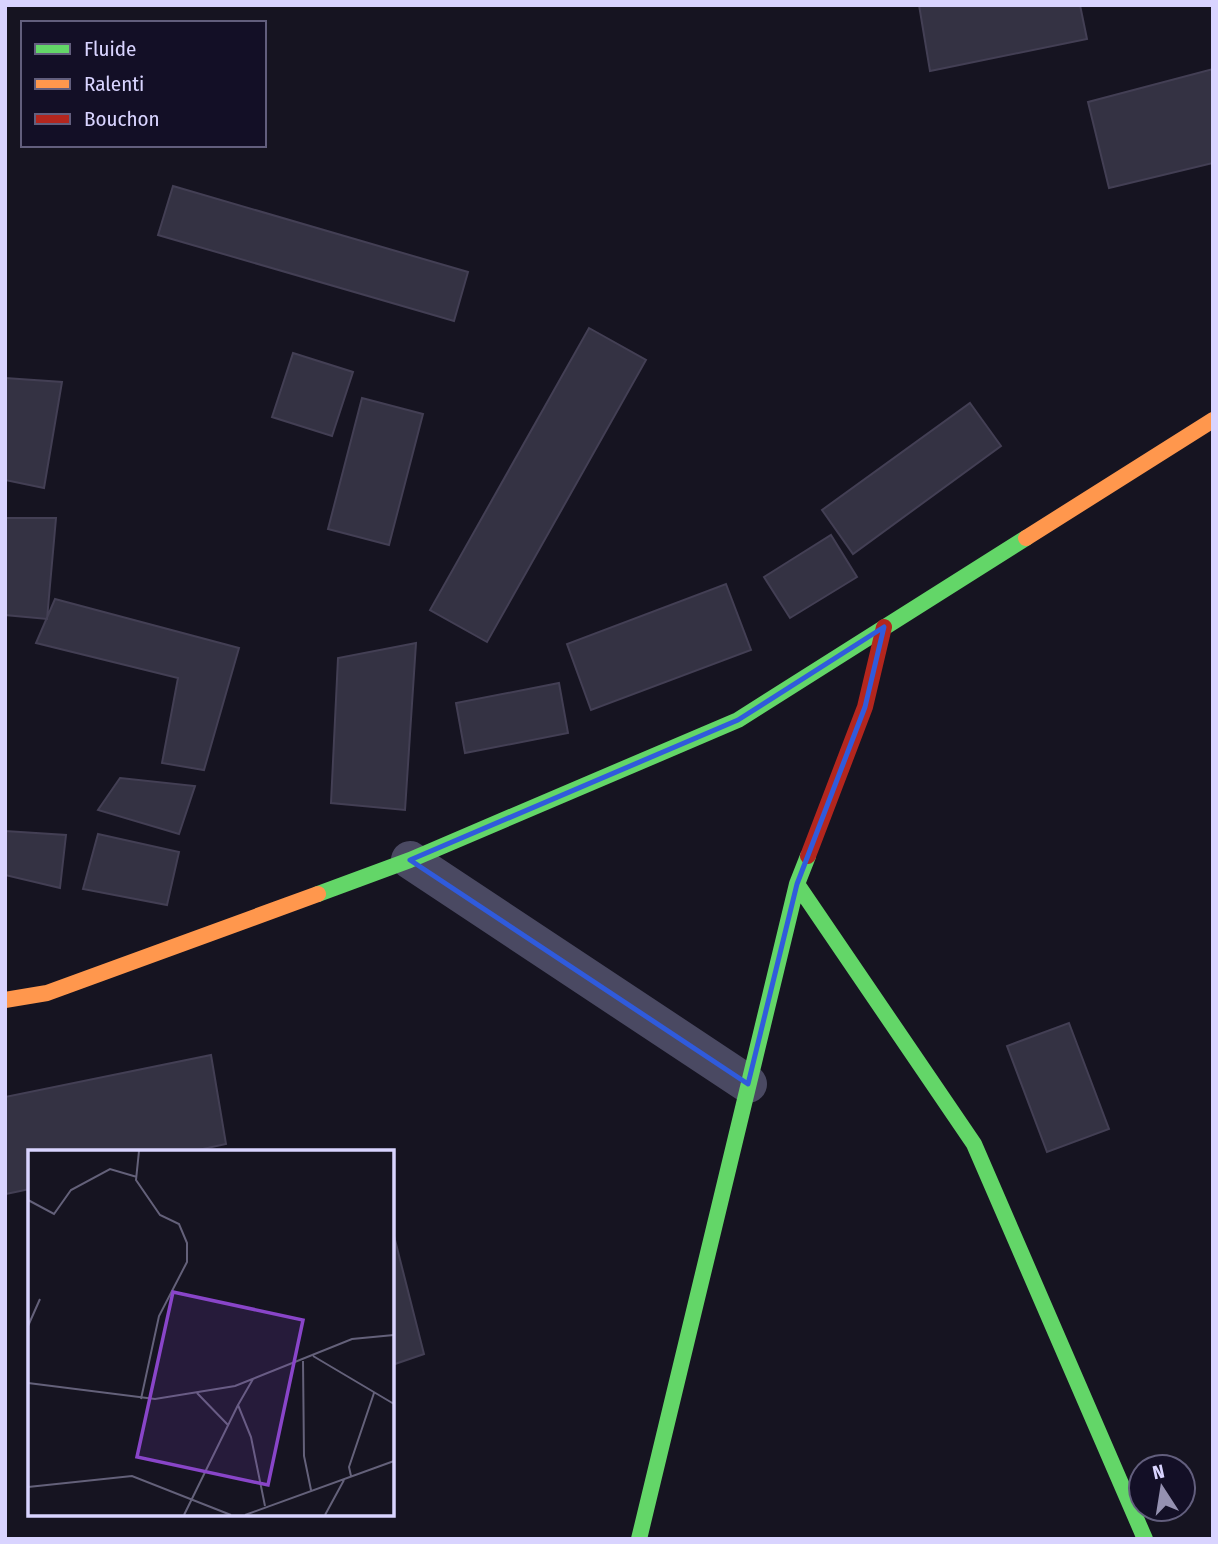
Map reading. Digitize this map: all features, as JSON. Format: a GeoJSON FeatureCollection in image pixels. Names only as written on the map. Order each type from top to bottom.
{"type":"FeatureCollection","features":[{"type":"Feature","properties":{"kind":"street"},"geometry":{"type":"LineString","coordinates":[[5,1000],[47,993],[410,860],[738,720],[1213,420]]}},
{"type":"Feature","properties":{"kind":"street"},"geometry":{"type":"LineString","coordinates":[[639,1539],[797,884],[866,707],[884,627]]}},
{"type":"Feature","properties":{"kind":"street"},"geometry":{"type":"LineString","coordinates":[[410,860],[748,1084]]}},
{"type":"Feature","properties":{"kind":"street"},"geometry":{"type":"LineString","coordinates":[[797,884],[974,1144],[1145,1539]]}},
{"type":"Feature","properties":{"kind":"highlighted area"},"geometry":{"type":"Polygon","coordinates":[[[884,627],[865,707],[797,884],[748,1084],[410,860],[738,720],[884,627]]]}},
{"type":"Feature","properties":{"kind":"building"},"geometry":{"type":"Polygon","coordinates":[[[919,5],[1080,5],[1087,39],[930,71],[919,5]]]}},
{"type":"Feature","properties":{"kind":"building"},"geometry":{"type":"Polygon","coordinates":[[[1213,69],[1213,163],[1109,188],[1088,102],[1213,69]]]}},
{"type":"Feature","properties":{"kind":"building"},"geometry":{"type":"Polygon","coordinates":[[[173,186],[468,272],[454,321],[158,235],[173,186]]]}},
{"type":"Feature","properties":{"kind":"building"},"geometry":{"type":"Polygon","coordinates":[[[589,328],[646,360],[487,642],[430,610],[589,328]]]}},
{"type":"Feature","properties":{"kind":"building"},"geometry":{"type":"Polygon","coordinates":[[[293,353],[353,372],[332,436],[272,417],[293,353]]]}},
{"type":"Feature","properties":{"kind":"building"},"geometry":{"type":"Polygon","coordinates":[[[5,378],[62,382],[44,488],[5,480],[5,378]]]}},
{"type":"Feature","properties":{"kind":"building"},"geometry":{"type":"Polygon","coordinates":[[[362,398],[423,414],[389,545],[328,529],[362,398]]]}},
{"type":"Feature","properties":{"kind":"building"},"geometry":{"type":"Polygon","coordinates":[[[970,403],[1001,446],[853,554],[822,510],[970,403]]]}},
{"type":"Feature","properties":{"kind":"building"},"geometry":{"type":"Polygon","coordinates":[[[5,518],[56,518],[47,619],[5,615],[5,518]]]}},
{"type":"Feature","properties":{"kind":"building"},"geometry":{"type":"Polygon","coordinates":[[[831,535],[857,577],[790,618],[764,577],[831,535]]]}},
{"type":"Feature","properties":{"kind":"building"},"geometry":{"type":"Polygon","coordinates":[[[726,584],[751,650],[591,710],[567,644],[726,584]]]}},
{"type":"Feature","properties":{"kind":"building"},"geometry":{"type":"Polygon","coordinates":[[[55,599],[239,648],[204,770],[162,763],[178,678],[36,643],[55,599]]]}},
{"type":"Feature","properties":{"kind":"building"},"geometry":{"type":"Polygon","coordinates":[[[416,643],[405,810],[331,803],[338,658],[416,643]]]}},
{"type":"Feature","properties":{"kind":"building"},"geometry":{"type":"Polygon","coordinates":[[[559,683],[568,733],[465,753],[456,703],[559,683]]]}},
{"type":"Feature","properties":{"kind":"building"},"geometry":{"type":"Polygon","coordinates":[[[120,778],[195,786],[179,834],[98,810],[120,778]]]}},
{"type":"Feature","properties":{"kind":"building"},"geometry":{"type":"Polygon","coordinates":[[[5,831],[66,835],[60,888],[5,875],[5,831]]]}},
{"type":"Feature","properties":{"kind":"building"},"geometry":{"type":"Polygon","coordinates":[[[98,834],[179,852],[167,905],[83,889],[98,834]]]}},
{"type":"Feature","properties":{"kind":"building"},"geometry":{"type":"Polygon","coordinates":[[[1069,1023],[1109,1129],[1047,1152],[1007,1046],[1069,1023]]]}},
{"type":"Feature","properties":{"kind":"building"},"geometry":{"type":"Polygon","coordinates":[[[211,1055],[226,1144],[198,1150],[28,1150],[28,1189],[6,1194],[5,1097],[211,1055]]]}},
{"type":"Feature","properties":{"kind":"building"},"geometry":{"type":"Polygon","coordinates":[[[394,1236],[424,1354],[394,1364],[394,1236]]]}},
{"type":"Feature","properties":{"kind":"traffic: fast"},"geometry":{"type":"LineString","coordinates":[[318,894],[410,860],[738,720],[1026,538]]}},
{"type":"Feature","properties":{"kind":"traffic: fast"},"geometry":{"type":"LineString","coordinates":[[808,856],[797,884],[974,1144],[1145,1539]]}},
{"type":"Feature","properties":{"kind":"traffic: fast"},"geometry":{"type":"LineString","coordinates":[[639,1539],[797,884]]}},
{"type":"Feature","properties":{"kind":"traffic: slow"},"geometry":{"type":"LineString","coordinates":[[1026,538],[1213,420]]}},
{"type":"Feature","properties":{"kind":"traffic: slow"},"geometry":{"type":"LineString","coordinates":[[5,1000],[47,993],[318,894]]}},
{"type":"Feature","properties":{"kind":"traffic: jam"},"geometry":{"type":"LineString","coordinates":[[808,856],[865,707],[884,627]]}}]}
